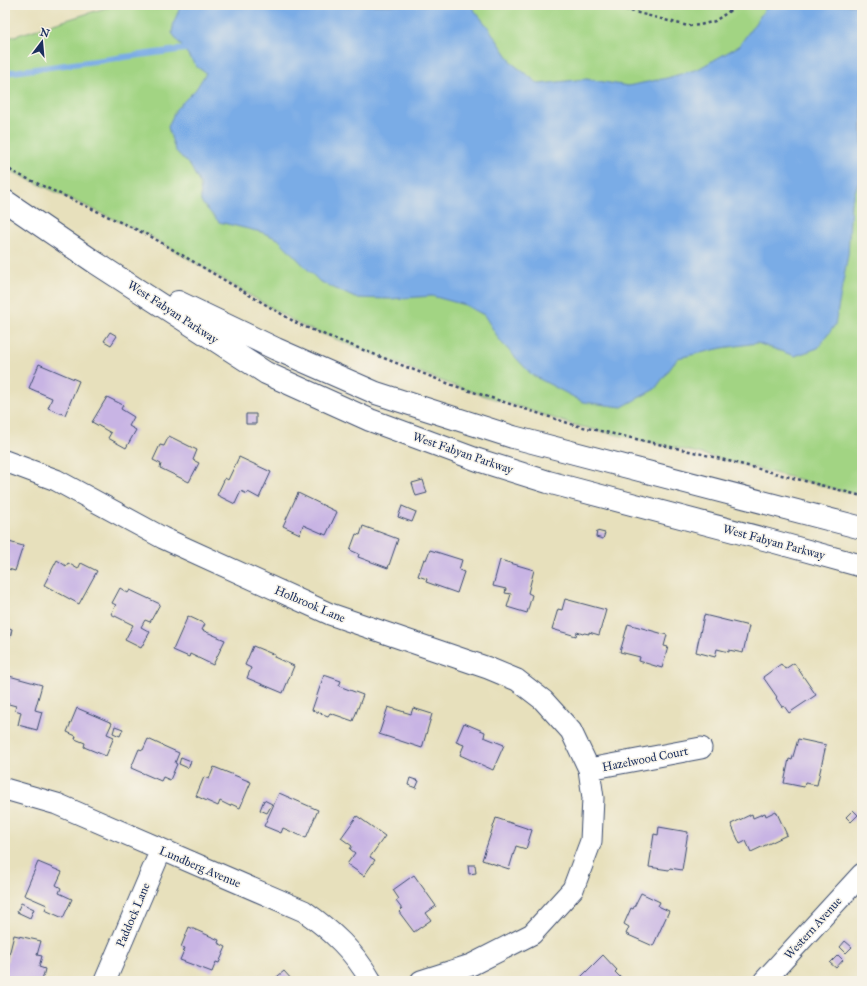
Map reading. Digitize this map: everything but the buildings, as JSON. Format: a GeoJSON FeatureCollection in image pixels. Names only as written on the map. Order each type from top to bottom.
{"type":"FeatureCollection","features":[{"type":"Feature","properties":{"kind":"main road","name":"West Fabyan Parkway"},"geometry":{"type":"LineString","coordinates":[[5,201],[96,263],[266,372],[370,420],[478,460],[548,482],[862,566]]}},
{"type":"Feature","properties":{"kind":"main road","name":"West Fabyan Parkway"},"geometry":{"type":"LineString","coordinates":[[96,263],[276,349],[376,393],[513,438],[862,528]]}},
{"type":"Feature","properties":{"kind":"street","name":"Holbrook Lane"},"geometry":{"type":"LineString","coordinates":[[5,461],[56,480],[163,538],[330,614],[488,668],[517,680],[543,700],[571,731],[589,769],[593,798],[591,841],[573,889],[532,934],[471,965],[421,981]]}},
{"type":"Feature","properties":{"kind":"street","name":"Hazelwood Court"},"geometry":{"type":"LineString","coordinates":[[589,769],[701,748]]}},
{"type":"Feature","properties":{"kind":"street","name":"Lundberg Avenue"},"geometry":{"type":"LineString","coordinates":[[5,789],[57,804],[304,911],[329,929],[349,950],[365,971],[370,981]]}},
{"type":"Feature","properties":{"kind":"street","name":"Paddock Lane"},"geometry":{"type":"LineString","coordinates":[[105,981],[161,850]]}},
{"type":"Feature","properties":{"kind":"street","name":"Western Avenue"},"geometry":{"type":"LineString","coordinates":[[764,981],[862,874]]}},
{"type":"Feature","properties":{"kind":"path"},"geometry":{"type":"LineString","coordinates":[[614,5],[623,9],[688,26],[700,26],[715,21],[738,5]]}},
{"type":"Feature","properties":{"kind":"path"},"geometry":{"type":"LineString","coordinates":[[5,166],[13,172],[150,236],[300,325],[452,385],[574,425],[698,453],[862,496]]}},
{"type":"Feature","properties":{"kind":"green space"},"geometry":{"type":"Polygon","coordinates":[[[115,5],[862,5],[862,496],[698,453],[574,425],[452,385],[300,325],[150,236],[13,172],[5,166],[5,39],[115,5]]]}},
{"type":"Feature","properties":{"kind":"water"},"geometry":{"type":"Polygon","coordinates":[[[181,5],[470,5],[488,27],[513,64],[539,84],[586,79],[628,86],[667,78],[698,69],[739,46],[768,5],[862,5],[862,173],[851,203],[848,255],[835,325],[818,348],[795,356],[757,343],[722,348],[678,358],[655,389],[622,407],[583,402],[532,375],[501,342],[484,315],[465,305],[432,296],[390,299],[355,298],[319,281],[278,239],[261,232],[219,222],[201,202],[200,184],[191,167],[175,150],[168,127],[176,109],[196,89],[206,73],[197,67],[172,33],[174,22],[181,5]]]}},
{"type":"Feature","properties":{"kind":"waterway"},"geometry":{"type":"LineString","coordinates":[[5,73],[185,49]]}}]}
